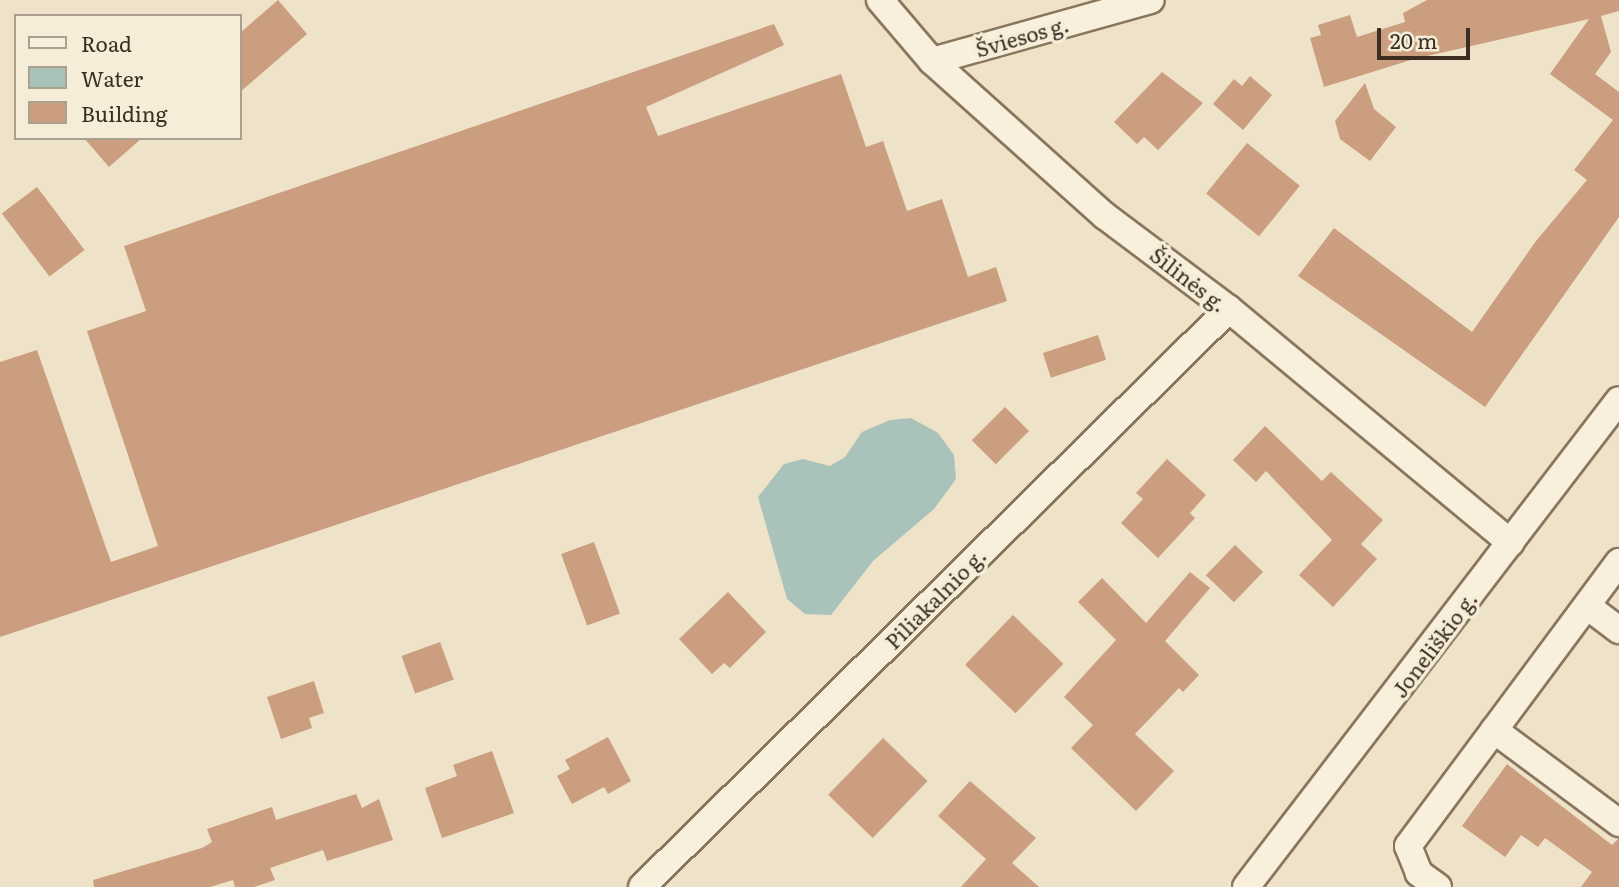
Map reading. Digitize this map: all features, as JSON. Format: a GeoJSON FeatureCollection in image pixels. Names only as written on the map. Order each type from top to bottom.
{"type":"FeatureCollection","features":[{"type":"Feature","properties":{"kind":"street","name":"Šilinės g."},"geometry":{"type":"LineString","coordinates":[[880,0],[932,61],[1105,216],[1229,309],[1511,543]]}},
{"type":"Feature","properties":{"kind":"street","name":"Šviesos g."},"geometry":{"type":"LineString","coordinates":[[932,61],[1151,0]]}},
{"type":"Feature","properties":{"kind":"street","name":"Piliakalnio g."},"geometry":{"type":"LineString","coordinates":[[642,887],[1229,309]]}},
{"type":"Feature","properties":{"kind":"street","name":"Joneliškio g."},"geometry":{"type":"LineString","coordinates":[[1246,887],[1619,400]]}},
{"type":"Feature","properties":{"kind":"street"},"geometry":{"type":"LineString","coordinates":[[1438,887],[1419,873],[1408,846],[1619,562]]}},
{"type":"Feature","properties":{"kind":"street"},"geometry":{"type":"LineString","coordinates":[[1587,606],[1619,630]]}},
{"type":"Feature","properties":{"kind":"street"},"geometry":{"type":"LineString","coordinates":[[1494,730],[1619,823]]}},
{"type":"Feature","properties":{"kind":"water"},"geometry":{"type":"Polygon","coordinates":[[[911,418],[938,433],[954,455],[956,479],[934,509],[873,561],[831,615],[805,614],[787,599],[758,497],[784,464],[803,459],[830,466],[845,457],[862,432],[890,420],[911,418]]]}},
{"type":"Feature","properties":{"kind":"building"},"geometry":{"type":"Polygon","coordinates":[[[278,0],[307,34],[242,90],[242,31],[278,0]]]}},
{"type":"Feature","properties":{"kind":"building"},"geometry":{"type":"Polygon","coordinates":[[[1427,0],[1619,0],[1619,11],[1601,16],[1611,52],[1595,74],[1619,92],[1619,217],[1485,407],[1298,276],[1334,228],[1472,332],[1536,241],[1587,180],[1574,170],[1613,120],[1550,74],[1589,19],[1414,59],[1324,87],[1310,38],[1321,35],[1318,25],[1350,15],[1357,37],[1405,22],[1403,13],[1427,0]]]}},
{"type":"Feature","properties":{"kind":"building"},"geometry":{"type":"Polygon","coordinates":[[[774,24],[784,45],[646,107],[658,136],[841,74],[866,147],[883,141],[907,211],[942,199],[968,277],[996,267],[1007,301],[0,637],[0,362],[37,350],[111,562],[158,546],[87,331],[146,311],[124,246],[774,24]]]}},
{"type":"Feature","properties":{"kind":"building"},"geometry":{"type":"Polygon","coordinates":[[[1162,72],[1203,103],[1158,150],[1144,137],[1137,144],[1114,122],[1162,72]]]}},
{"type":"Feature","properties":{"kind":"building"},"geometry":{"type":"Polygon","coordinates":[[[1250,76],[1272,95],[1243,130],[1213,104],[1234,79],[1242,86],[1250,76]]]}},
{"type":"Feature","properties":{"kind":"building"},"geometry":{"type":"Polygon","coordinates":[[[1365,83],[1374,109],[1396,127],[1370,161],[1340,139],[1335,121],[1365,83]]]}},
{"type":"Feature","properties":{"kind":"building"},"geometry":{"type":"Polygon","coordinates":[[[86,140],[140,140],[109,167],[86,140]]]}},
{"type":"Feature","properties":{"kind":"building"},"geometry":{"type":"Polygon","coordinates":[[[1247,143],[1300,186],[1259,236],[1206,194],[1247,143]]]}},
{"type":"Feature","properties":{"kind":"building"},"geometry":{"type":"Polygon","coordinates":[[[37,187],[85,250],[49,277],[2,213],[37,187]]]}},
{"type":"Feature","properties":{"kind":"building"},"geometry":{"type":"Polygon","coordinates":[[[1098,335],[1106,360],[1051,378],[1043,353],[1098,335]]]}},
{"type":"Feature","properties":{"kind":"building"},"geometry":{"type":"Polygon","coordinates":[[[1005,407],[1029,431],[996,464],[972,440],[1005,407]]]}},
{"type":"Feature","properties":{"kind":"building"},"geometry":{"type":"Polygon","coordinates":[[[1265,426],[1322,481],[1331,472],[1383,520],[1361,544],[1377,559],[1333,607],[1299,575],[1332,540],[1266,471],[1256,482],[1233,460],[1265,426]]]}},
{"type":"Feature","properties":{"kind":"building"},"geometry":{"type":"Polygon","coordinates":[[[1167,459],[1206,495],[1190,513],[1195,518],[1158,558],[1121,523],[1143,499],[1136,493],[1167,459]]]}},
{"type":"Feature","properties":{"kind":"building"},"geometry":{"type":"Polygon","coordinates":[[[594,542],[620,613],[587,625],[561,554],[594,542]]]}},
{"type":"Feature","properties":{"kind":"building"},"geometry":{"type":"Polygon","coordinates":[[[1235,545],[1263,572],[1234,602],[1206,575],[1235,545]]]}},
{"type":"Feature","properties":{"kind":"building"},"geometry":{"type":"Polygon","coordinates":[[[1190,572],[1210,588],[1165,641],[1199,675],[1183,692],[1179,688],[1135,734],[1174,771],[1136,811],[1071,748],[1093,725],[1064,697],[1116,640],[1078,602],[1102,578],[1146,623],[1190,572]]]}},
{"type":"Feature","properties":{"kind":"building"},"geometry":{"type":"Polygon","coordinates":[[[728,592],[766,632],[730,668],[724,663],[712,674],[679,639],[728,592]]]}},
{"type":"Feature","properties":{"kind":"building"},"geometry":{"type":"Polygon","coordinates":[[[1013,615],[1063,664],[1015,713],[965,665],[1013,615]]]}},
{"type":"Feature","properties":{"kind":"building"},"geometry":{"type":"Polygon","coordinates":[[[440,642],[454,680],[415,694],[401,656],[440,642]]]}},
{"type":"Feature","properties":{"kind":"building"},"geometry":{"type":"Polygon","coordinates":[[[314,681],[324,713],[309,718],[312,728],[281,739],[267,697],[314,681]]]}},
{"type":"Feature","properties":{"kind":"building"},"geometry":{"type":"Polygon","coordinates":[[[608,737],[631,781],[608,794],[604,787],[572,804],[557,776],[570,769],[565,760],[608,737]]]}},
{"type":"Feature","properties":{"kind":"building"},"geometry":{"type":"Polygon","coordinates":[[[883,738],[928,781],[873,838],[828,795],[883,738]]]}},
{"type":"Feature","properties":{"kind":"building"},"geometry":{"type":"Polygon","coordinates":[[[492,751],[514,813],[442,838],[425,788],[457,776],[453,765],[492,751]]]}},
{"type":"Feature","properties":{"kind":"building"},"geometry":{"type":"Polygon","coordinates":[[[1507,764],[1612,845],[1619,838],[1619,887],[1581,887],[1592,872],[1545,838],[1538,847],[1521,835],[1505,857],[1462,826],[1507,764]]]}},
{"type":"Feature","properties":{"kind":"building"},"geometry":{"type":"Polygon","coordinates":[[[970,781],[1036,838],[1012,863],[1039,887],[961,887],[986,859],[938,816],[970,781]]]}},
{"type":"Feature","properties":{"kind":"building"},"geometry":{"type":"Polygon","coordinates":[[[356,794],[362,808],[379,799],[393,840],[327,861],[323,850],[270,868],[275,880],[254,887],[235,887],[233,880],[210,887],[94,887],[93,880],[202,848],[212,842],[207,829],[272,807],[276,820],[356,794]]]}}]}
